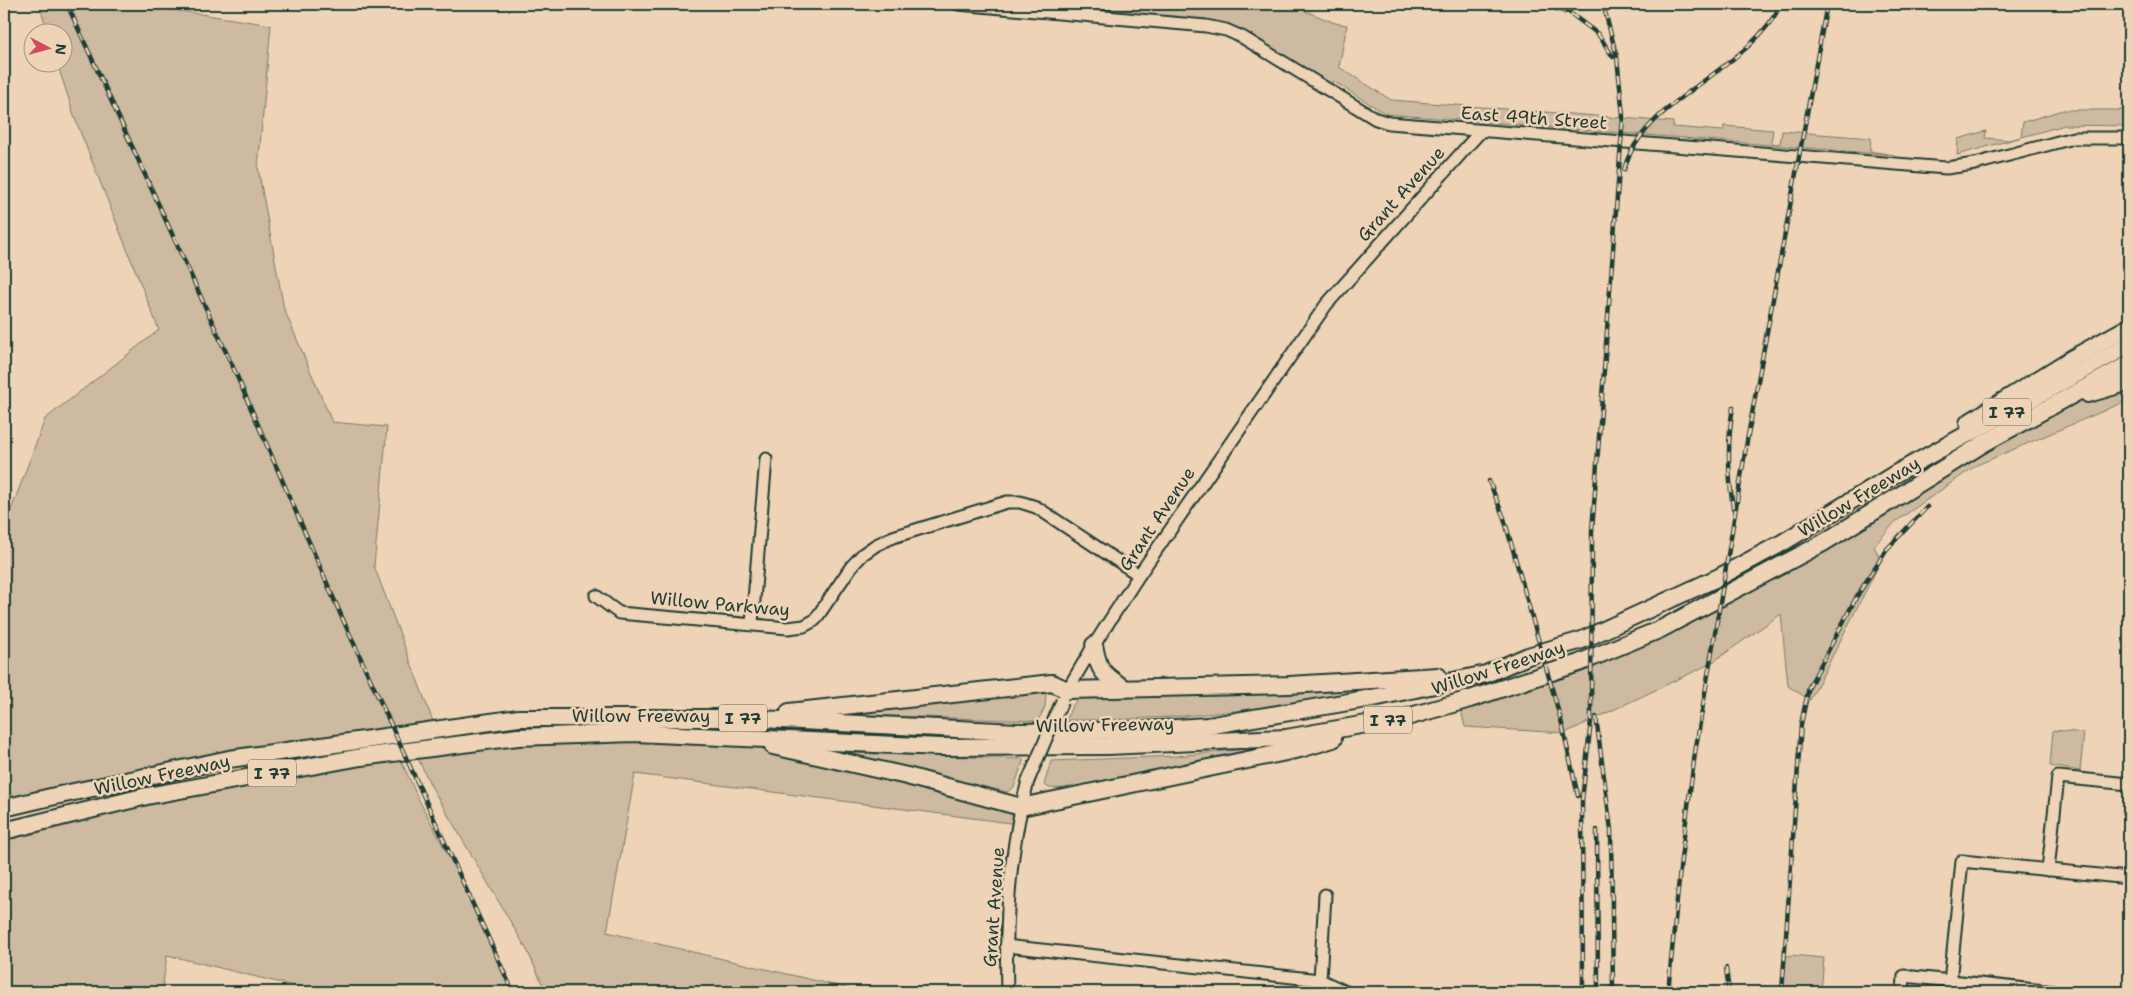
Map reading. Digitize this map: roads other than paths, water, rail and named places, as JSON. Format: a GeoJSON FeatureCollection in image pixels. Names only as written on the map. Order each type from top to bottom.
{"type":"FeatureCollection","features":[{"type":"Feature","properties":{"kind":"highway"},"geometry":{"type":"LineString","coordinates":[[1895,474],[1930,446],[1998,403],[2129,327]]}},
{"type":"Feature","properties":{"kind":"highway","name":"Willow Freeway"},"geometry":{"type":"LineString","coordinates":[[4,808],[229,759],[519,718],[740,718],[1017,732],[1206,726],[1378,698],[1486,674],[1528,656],[1582,640],[1719,577],[1782,543],[1895,474],[2129,344]]}},
{"type":"Feature","properties":{"kind":"highway","name":"Willow Freeway"},"geometry":{"type":"LineString","coordinates":[[4,831],[147,796],[361,757],[518,737],[635,733],[940,747],[1108,746],[1286,738],[1407,717],[1470,699],[1579,663],[1661,629],[1823,543],[1986,442],[2129,364]]}},
{"type":"Feature","properties":{"kind":"highway"},"geometry":{"type":"LineString","coordinates":[[2052,405],[2129,382]]}},
{"type":"Feature","properties":{"kind":"highway"},"geometry":{"type":"LineString","coordinates":[[1094,645],[1097,663],[1103,674],[1124,688]]}},
{"type":"Feature","properties":{"kind":"highway"},"geometry":{"type":"LineString","coordinates":[[740,718],[1052,683],[1065,696],[1124,688],[1289,684],[1486,674]]}},
{"type":"Feature","properties":{"kind":"highway"},"geometry":{"type":"LineString","coordinates":[[727,736],[907,776],[1021,807],[1300,749],[1407,717]]}},
{"type":"Feature","properties":{"kind":"street","name":"East 49th Street"},"geometry":{"type":"LineString","coordinates":[[958,4],[1206,26],[1226,30],[1329,89],[1376,119],[1389,123],[1480,132],[1946,168],[1975,164],[2074,138],[2129,138]]}},
{"type":"Feature","properties":{"kind":"street","name":"Grant Avenue"},"geometry":{"type":"LineString","coordinates":[[1007,992],[1006,946],[1011,870],[1021,807],[1028,782],[1065,696],[1094,645],[1139,575],[1326,305],[1480,132]]}},
{"type":"Feature","properties":{"kind":"street"},"geometry":{"type":"LineString","coordinates":[[752,624],[766,459]]}},
{"type":"Feature","properties":{"kind":"street","name":"Willow Parkway"},"geometry":{"type":"LineString","coordinates":[[596,596],[619,613],[788,628],[810,624],[815,620],[851,567],[863,554],[876,545],[893,537],[1007,502],[1020,502],[1036,507],[1139,575]]}},
{"type":"Feature","properties":{"kind":"street"},"geometry":{"type":"LineString","coordinates":[[2048,870],[2058,776],[2129,784]]}},
{"type":"Feature","properties":{"kind":"street"},"geometry":{"type":"LineString","coordinates":[[1950,982],[1962,861],[2129,878]]}},
{"type":"Feature","properties":{"kind":"street"},"geometry":{"type":"LineString","coordinates":[[1320,980],[1326,895]]}},
{"type":"Feature","properties":{"kind":"street"},"geometry":{"type":"LineString","coordinates":[[1006,946],[1320,980],[1346,992]]}},
{"type":"Feature","properties":{"kind":"street"},"geometry":{"type":"LineString","coordinates":[[1903,992],[1904,976],[2054,992]]}},
{"type":"Feature","properties":{"kind":"railway"},"geometry":{"type":"LineString","coordinates":[[67,4],[236,374],[340,613],[513,992]]}},
{"type":"Feature","properties":{"kind":"railway"},"geometry":{"type":"LineString","coordinates":[[1543,4],[1565,12]]}},
{"type":"Feature","properties":{"kind":"railway"},"geometry":{"type":"LineString","coordinates":[[1558,4],[1598,34],[1613,57]]}},
{"type":"Feature","properties":{"kind":"railway"},"geometry":{"type":"LineString","coordinates":[[1583,992],[1582,800],[1591,721],[1592,531],[1623,116],[1617,57],[1603,4]]}},
{"type":"Feature","properties":{"kind":"railway"},"geometry":{"type":"LineString","coordinates":[[1624,170],[1635,145],[1652,124],[1673,104],[1746,48],[1766,27],[1781,4]]}},
{"type":"Feature","properties":{"kind":"railway"},"geometry":{"type":"LineString","coordinates":[[1668,992],[1681,859],[1695,753],[1747,441],[1827,4]]}},
{"type":"Feature","properties":{"kind":"railway"},"geometry":{"type":"LineString","coordinates":[[1733,407],[1729,458],[1733,508]]}},
{"type":"Feature","properties":{"kind":"railway"},"geometry":{"type":"LineString","coordinates":[[1489,481],[1504,518],[1562,724],[1578,796]]}},
{"type":"Feature","properties":{"kind":"railway"},"geometry":{"type":"LineString","coordinates":[[1782,992],[1801,724],[1809,687],[1857,596],[1886,550],[1927,507]]}},
{"type":"Feature","properties":{"kind":"railway"},"geometry":{"type":"LineString","coordinates":[[1596,717],[1611,830],[1613,992]]}},
{"type":"Feature","properties":{"kind":"railway"},"geometry":{"type":"LineString","coordinates":[[1597,830],[1598,992]]}},
{"type":"Feature","properties":{"kind":"railway"},"geometry":{"type":"LineString","coordinates":[[1726,968],[1729,992]]}}]}
